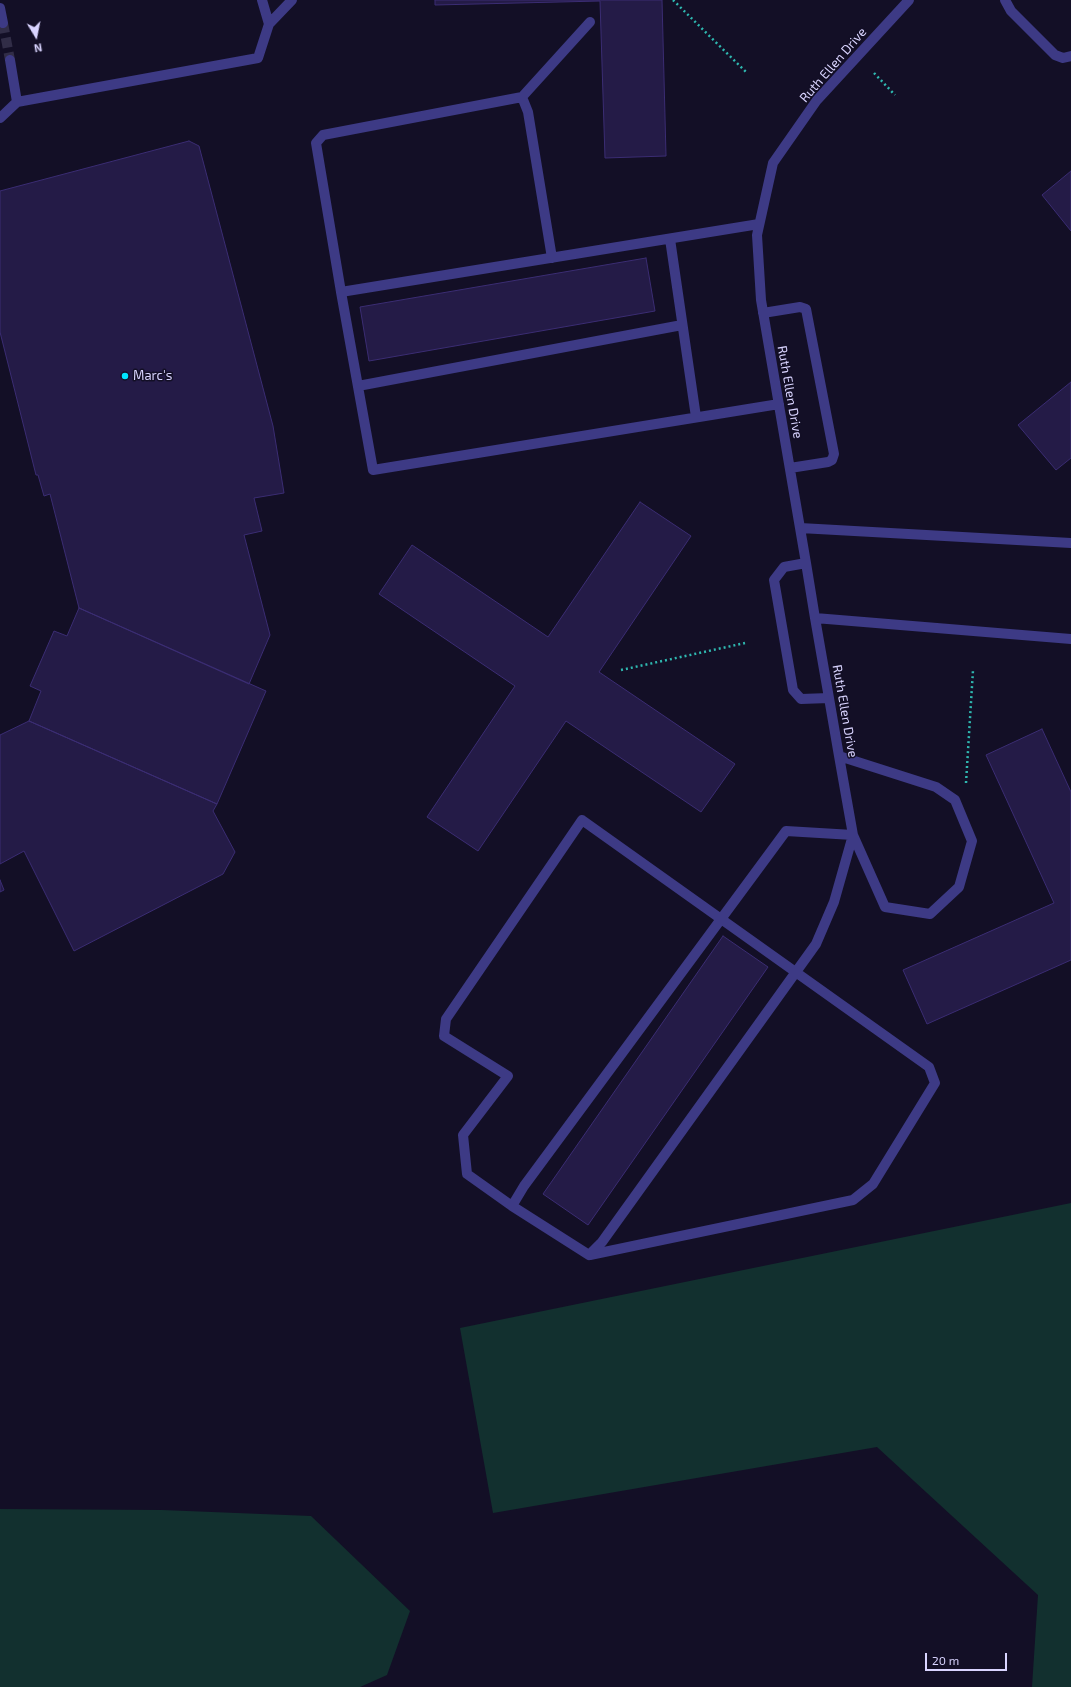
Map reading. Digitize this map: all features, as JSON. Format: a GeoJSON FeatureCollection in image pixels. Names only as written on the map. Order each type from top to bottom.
{"type":"FeatureCollection","features":[{"type":"Feature","properties":{"kind":"street"},"geometry":{"type":"LineString","coordinates":[[262,0],[269,24]]}},
{"type":"Feature","properties":{"kind":"street"},"geometry":{"type":"LineString","coordinates":[[0,118],[17,102],[258,58],[269,24],[292,0]]}},
{"type":"Feature","properties":{"kind":"street","name":"Ruth Ellen Drive"},"geometry":{"type":"LineString","coordinates":[[853,835],[763,313],[757,235],[773,163],[817,100],[909,0]]}},
{"type":"Feature","properties":{"kind":"street"},"geometry":{"type":"LineString","coordinates":[[1005,0],[1011,11],[1055,55],[1063,58],[1071,56]]}},
{"type":"Feature","properties":{"kind":"street"},"geometry":{"type":"LineString","coordinates":[[0,8],[3,23]]}},
{"type":"Feature","properties":{"kind":"street"},"geometry":{"type":"LineString","coordinates":[[590,22],[522,98],[323,135],[316,143],[373,470],[779,404]]}},
{"type":"Feature","properties":{"kind":"street"},"geometry":{"type":"LineString","coordinates":[[10,60],[17,102]]}},
{"type":"Feature","properties":{"kind":"street"},"geometry":{"type":"LineString","coordinates":[[522,98],[528,112],[552,258]]}},
{"type":"Feature","properties":{"kind":"street"},"geometry":{"type":"LineString","coordinates":[[341,292],[759,224]]}},
{"type":"Feature","properties":{"kind":"street"},"geometry":{"type":"LineString","coordinates":[[670,239],[696,417]]}},
{"type":"Feature","properties":{"kind":"street"},"geometry":{"type":"LineString","coordinates":[[763,313],[800,307],[806,309],[834,454],[832,460],[828,462],[790,468]]}},
{"type":"Feature","properties":{"kind":"street"},"geometry":{"type":"LineString","coordinates":[[358,386],[682,325]]}},
{"type":"Feature","properties":{"kind":"street"},"geometry":{"type":"LineString","coordinates":[[800,528],[1071,543]]}},
{"type":"Feature","properties":{"kind":"street"},"geometry":{"type":"LineString","coordinates":[[806,563],[784,567],[774,580],[793,690],[801,699],[829,698]]}},
{"type":"Feature","properties":{"kind":"street"},"geometry":{"type":"LineString","coordinates":[[815,618],[1071,639]]}},
{"type":"Feature","properties":{"kind":"street"},"geometry":{"type":"LineString","coordinates":[[839,756],[936,787],[955,800],[972,841],[959,887],[930,914],[885,907],[853,835]]}},
{"type":"Feature","properties":{"kind":"street"},"geometry":{"type":"LineString","coordinates":[[582,820],[720,920],[796,971],[929,1067],[936,1083],[873,1184],[853,1200],[589,1255],[512,1206],[467,1174],[463,1135],[508,1076],[444,1036],[446,1019],[582,820]]}},
{"type":"Feature","properties":{"kind":"street"},"geometry":{"type":"LineString","coordinates":[[512,1206],[524,1186],[786,831],[853,835]]}},
{"type":"Feature","properties":{"kind":"street"},"geometry":{"type":"LineString","coordinates":[[589,1255],[602,1242],[816,944],[834,902],[853,835]]}},
{"type":"Feature","properties":{"kind":"path"},"geometry":{"type":"LineString","coordinates":[[673,0],[746,72]]}},
{"type":"Feature","properties":{"kind":"path"},"geometry":{"type":"LineString","coordinates":[[874,73],[895,95]]}},
{"type":"Feature","properties":{"kind":"path"},"geometry":{"type":"LineString","coordinates":[[621,670],[745,643]]}},
{"type":"Feature","properties":{"kind":"path"},"geometry":{"type":"LineString","coordinates":[[965,789],[973,670]]}},
{"type":"Feature","properties":{"kind":"green space"},"geometry":{"type":"Polygon","coordinates":[[[1071,1203],[1071,1687],[1032,1687],[1038,1595],[877,1447],[493,1513],[460,1328],[1071,1203]]]}},
{"type":"Feature","properties":{"kind":"green space"},"geometry":{"type":"Polygon","coordinates":[[[0,1509],[162,1510],[311,1516],[410,1611],[387,1675],[360,1687],[0,1687],[0,1509]]]}},
{"type":"Feature","properties":{"kind":"building"},"geometry":{"type":"Polygon","coordinates":[[[435,0],[662,0],[666,156],[605,158],[600,1],[435,5],[435,0]]]}},
{"type":"Feature","properties":{"kind":"building"},"geometry":{"type":"Polygon","coordinates":[[[189,141],[199,146],[273,426],[284,493],[254,498],[262,531],[244,535],[270,635],[249,684],[79,608],[50,494],[44,496],[38,475],[36,475],[0,332],[0,191],[189,141]]]}},
{"type":"Feature","properties":{"kind":"building"},"geometry":{"type":"Polygon","coordinates":[[[1071,171],[1071,231],[1042,195],[1071,171]]]}},
{"type":"Feature","properties":{"kind":"building"},"geometry":{"type":"Polygon","coordinates":[[[646,258],[655,311],[369,361],[360,307],[646,258]]]}},
{"type":"Feature","properties":{"kind":"building"},"geometry":{"type":"Polygon","coordinates":[[[1071,382],[1071,458],[1056,470],[1018,425],[1071,382]]]}},
{"type":"Feature","properties":{"kind":"building"},"geometry":{"type":"Polygon","coordinates":[[[640,502],[691,536],[599,672],[735,764],[701,812],[566,721],[478,851],[427,817],[515,686],[379,594],[412,545],[548,637],[640,502]]]}},
{"type":"Feature","properties":{"kind":"building"},"geometry":{"type":"Polygon","coordinates":[[[79,608],[266,691],[217,804],[29,721],[41,691],[30,686],[54,631],[67,636],[79,608]]]}},
{"type":"Feature","properties":{"kind":"building"},"geometry":{"type":"Polygon","coordinates":[[[29,721],[217,804],[213,811],[235,852],[223,874],[74,951],[24,851],[0,864],[0,735],[29,721]]]}},
{"type":"Feature","properties":{"kind":"building"},"geometry":{"type":"Polygon","coordinates":[[[1042,729],[1071,792],[1071,960],[927,1024],[903,970],[1054,903],[986,755],[1042,729]]]}},
{"type":"Feature","properties":{"kind":"building"},"geometry":{"type":"Polygon","coordinates":[[[0,880],[4,890],[0,892],[0,880]]]}},
{"type":"Feature","properties":{"kind":"building"},"geometry":{"type":"Polygon","coordinates":[[[723,936],[768,967],[588,1225],[543,1194],[723,936]]]}},
{"type":"Feature","properties":{"kind":"tunnel"},"geometry":{"type":"LineString","coordinates":[[3,23],[10,60]]}},
{"type":"Feature","properties":{"kind":"place","name":"Marc's"},"geometry":{"type":"Point","coordinates":[125,376]}}]}
